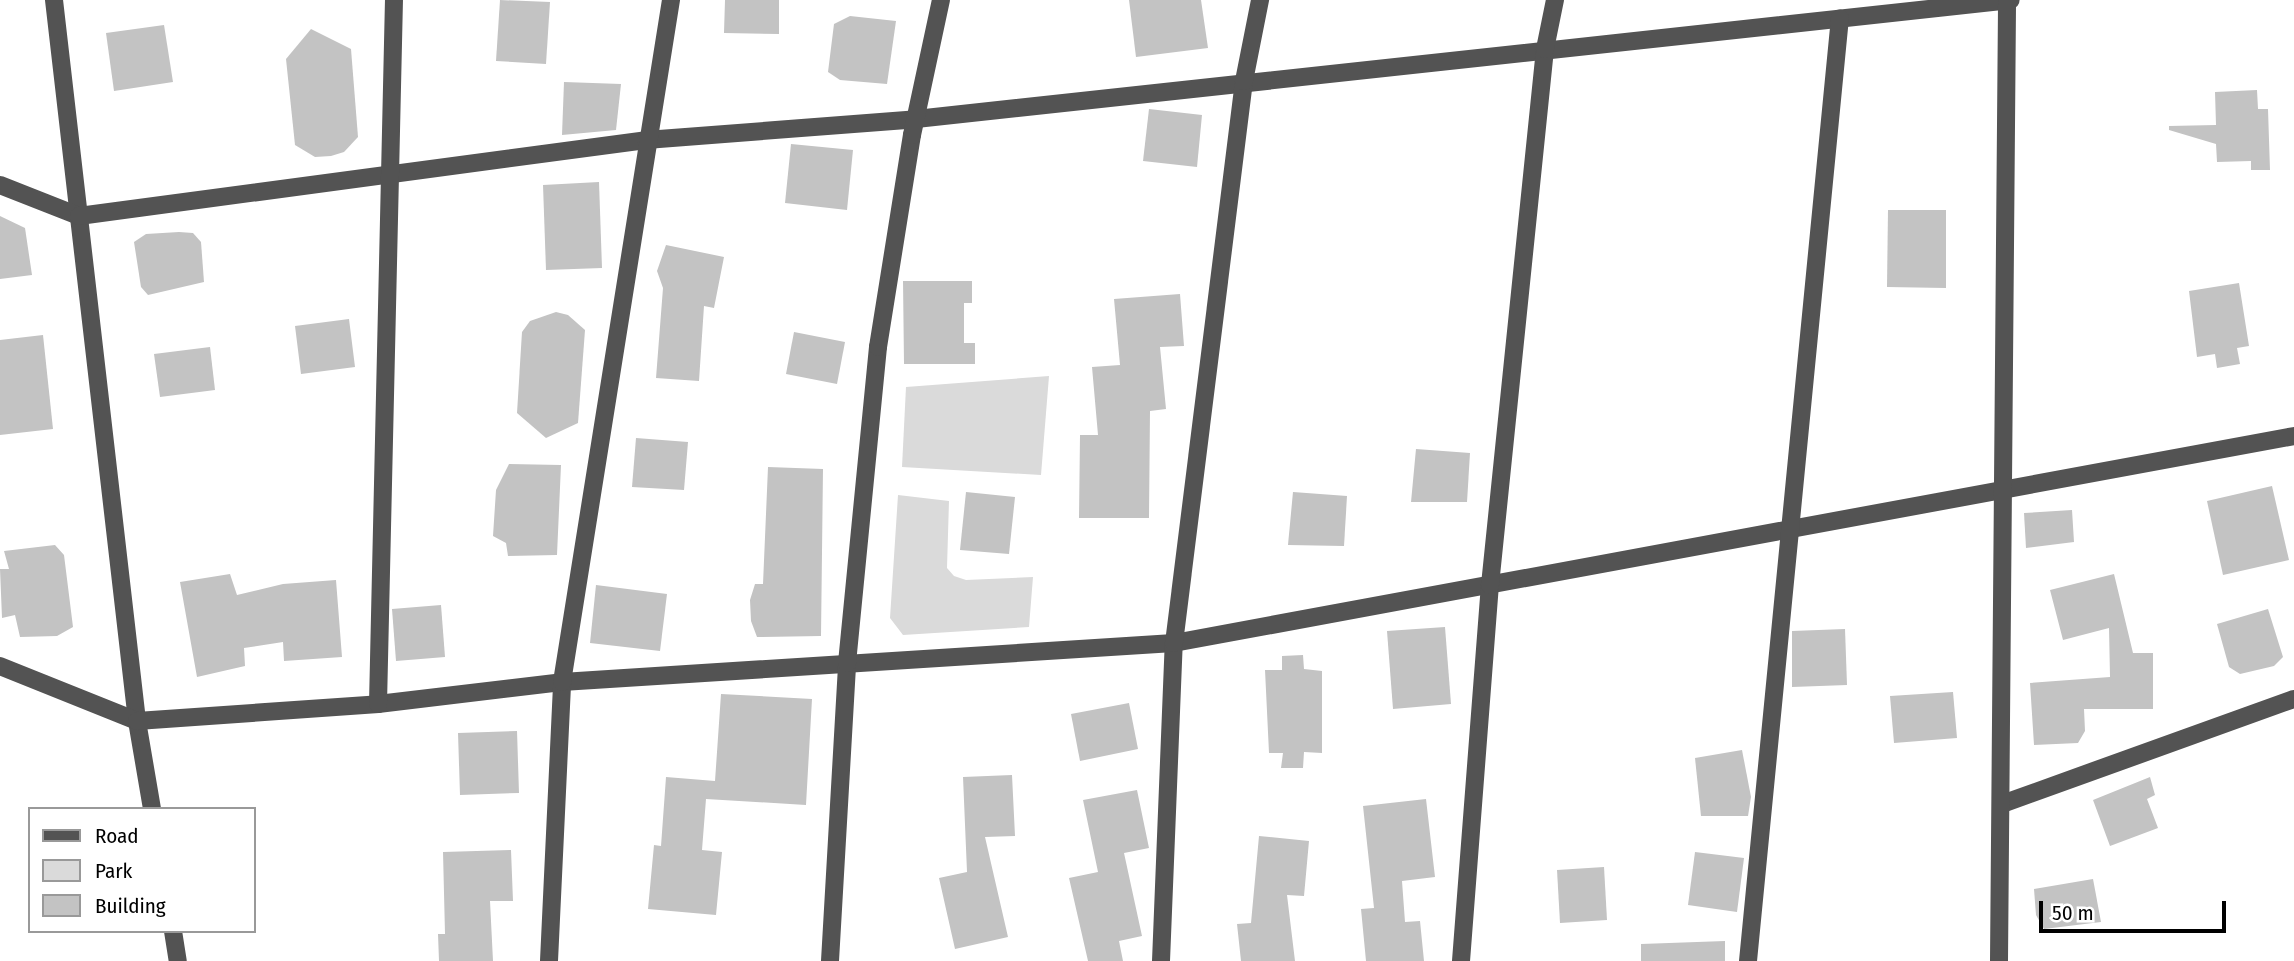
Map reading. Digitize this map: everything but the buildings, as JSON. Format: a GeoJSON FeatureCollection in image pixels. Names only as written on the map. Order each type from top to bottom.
{"type":"FeatureCollection","features":[{"type":"Feature","properties":{"kind":"street"},"geometry":{"type":"LineString","coordinates":[[54,0],[137,721],[152,807]]}},
{"type":"Feature","properties":{"kind":"street"},"geometry":{"type":"LineString","coordinates":[[379,704],[394,0]]}},
{"type":"Feature","properties":{"kind":"street"},"geometry":{"type":"LineString","coordinates":[[549,961],[562,682],[646,140],[671,0]]}},
{"type":"Feature","properties":{"kind":"street"},"geometry":{"type":"LineString","coordinates":[[830,961],[848,663],[878,347],[916,119],[941,0]]}},
{"type":"Feature","properties":{"kind":"street"},"geometry":{"type":"LineString","coordinates":[[1161,961],[1174,643],[1244,81],[1260,0]]}},
{"type":"Feature","properties":{"kind":"street"},"geometry":{"type":"LineString","coordinates":[[1461,961],[1490,585],[1545,49],[1555,0]]}},
{"type":"Feature","properties":{"kind":"street"},"geometry":{"type":"LineString","coordinates":[[0,185],[79,216],[389,178],[646,140],[916,119],[1244,81],[2008,0],[2000,961]]}},
{"type":"Feature","properties":{"kind":"street"},"geometry":{"type":"LineString","coordinates":[[1748,961],[1787,531],[1840,18]]}},
{"type":"Feature","properties":{"kind":"street"},"geometry":{"type":"LineString","coordinates":[[0,666],[137,721],[379,704],[562,682],[1174,643],[2294,436]]}},
{"type":"Feature","properties":{"kind":"street"},"geometry":{"type":"LineString","coordinates":[[2001,804],[2294,699]]}},
{"type":"Feature","properties":{"kind":"street"},"geometry":{"type":"LineString","coordinates":[[173,933],[178,961]]}},
{"type":"Feature","properties":{"kind":"green space"},"geometry":{"type":"Polygon","coordinates":[[[1049,376],[1041,475],[902,467],[906,387],[1049,376]]]}},
{"type":"Feature","properties":{"kind":"green space"},"geometry":{"type":"Polygon","coordinates":[[[898,495],[949,501],[947,568],[954,576],[966,580],[1033,577],[1029,627],[903,635],[890,618],[898,495]]]}}]}
